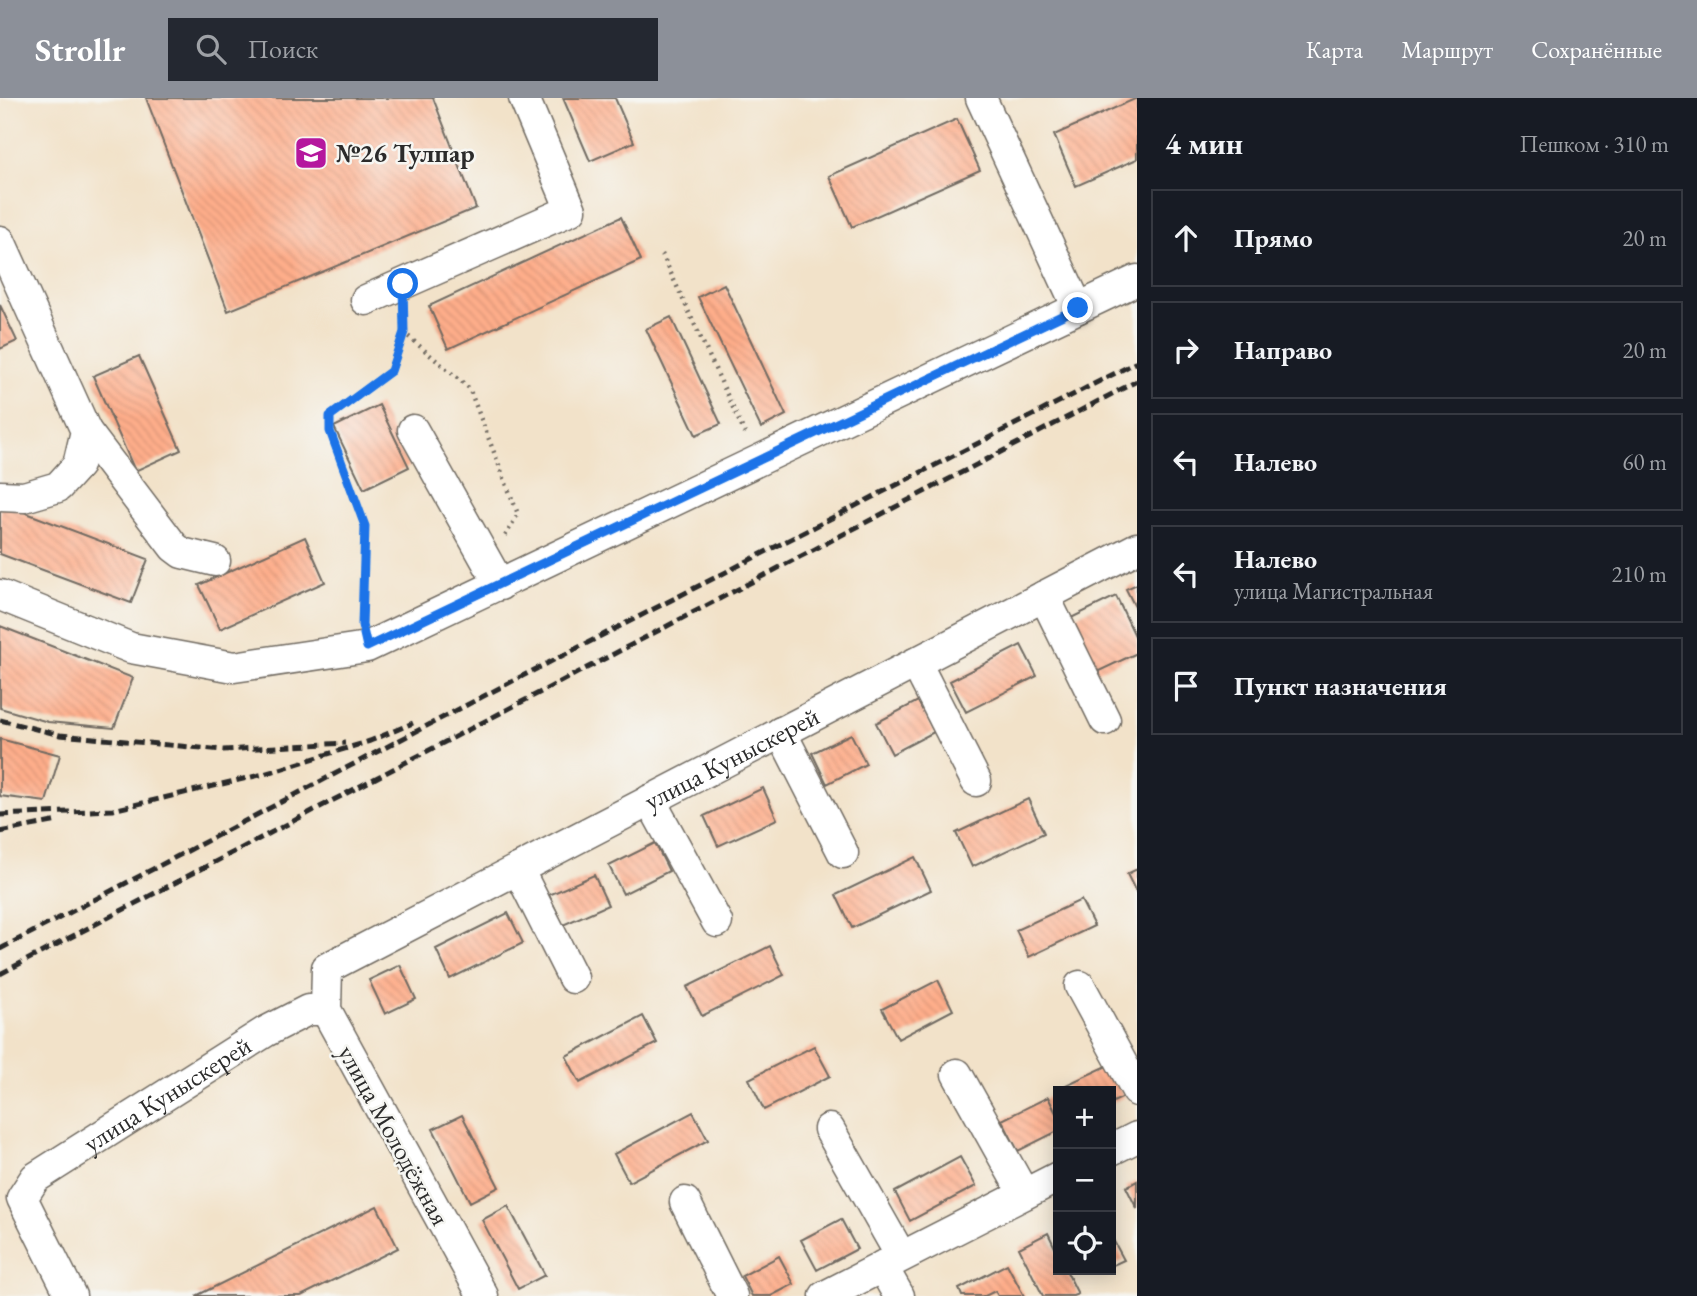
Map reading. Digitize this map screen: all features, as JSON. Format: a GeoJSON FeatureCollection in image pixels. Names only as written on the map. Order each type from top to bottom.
{"type":"FeatureCollection","features":[{"type":"Feature","properties":{"kind":"street"},"geometry":{"type":"LineString","coordinates":[[366,300],[572,210],[524,98]]}},
{"type":"Feature","properties":{"kind":"street"},"geometry":{"type":"LineString","coordinates":[[981,98],[1078,308]]}},
{"type":"Feature","properties":{"kind":"street"},"geometry":{"type":"LineString","coordinates":[[0,241],[86,431],[174,547],[182,553],[215,561]]}},
{"type":"Feature","properties":{"kind":"street"},"geometry":{"type":"LineString","coordinates":[[0,595],[131,648],[234,667],[367,647],[1137,280]]}},
{"type":"Feature","properties":{"kind":"street"},"geometry":{"type":"LineString","coordinates":[[413,430],[500,585]]}},
{"type":"Feature","properties":{"kind":"street"},"geometry":{"type":"LineString","coordinates":[[0,496],[24,497],[58,487],[78,465],[86,431]]}},
{"type":"Feature","properties":{"kind":"street","name":"улица Куныскерей"},"geometry":{"type":"LineString","coordinates":[[327,968],[1137,548]]}},
{"type":"Feature","properties":{"kind":"street"},"geometry":{"type":"LineString","coordinates":[[1044,596],[1105,720]]}},
{"type":"Feature","properties":{"kind":"street"},"geometry":{"type":"LineString","coordinates":[[915,663],[976,781]]}},
{"type":"Feature","properties":{"kind":"street"},"geometry":{"type":"LineString","coordinates":[[780,732],[843,853]]}},
{"type":"Feature","properties":{"kind":"street"},"geometry":{"type":"LineString","coordinates":[[650,800],[717,922]]}},
{"type":"Feature","properties":{"kind":"street"},"geometry":{"type":"LineString","coordinates":[[518,869],[573,978]]}},
{"type":"Feature","properties":{"kind":"street","name":"улица Молодёжная"},"geometry":{"type":"LineString","coordinates":[[327,968],[326,1010],[482,1296]]}},
{"type":"Feature","properties":{"kind":"street"},"geometry":{"type":"LineString","coordinates":[[1080,986],[1137,1091]]}},
{"type":"Feature","properties":{"kind":"street","name":"улица Куныскерей"},"geometry":{"type":"LineString","coordinates":[[71,1296],[22,1198],[35,1178],[265,1032],[308,1010],[326,1010]]}},
{"type":"Feature","properties":{"kind":"street"},"geometry":{"type":"LineString","coordinates":[[957,1074],[1024,1194]]}},
{"type":"Feature","properties":{"kind":"street"},"geometry":{"type":"LineString","coordinates":[[829,1129],[891,1261],[899,1296]]}},
{"type":"Feature","properties":{"kind":"street"},"geometry":{"type":"LineString","coordinates":[[1113,1149],[1137,1137]]}},
{"type":"Feature","properties":{"kind":"street"},"geometry":{"type":"LineString","coordinates":[[825,1296],[1053,1180]]}},
{"type":"Feature","properties":{"kind":"street"},"geometry":{"type":"LineString","coordinates":[[685,1202],[732,1296]]}},
{"type":"Feature","properties":{"kind":"path"},"geometry":{"type":"LineString","coordinates":[[662,254],[757,461]]}},
{"type":"Feature","properties":{"kind":"path"},"geometry":{"type":"LineString","coordinates":[[367,647],[362,625],[365,526],[330,431],[330,416],[391,371],[404,332],[403,284]]}},
{"type":"Feature","properties":{"kind":"building","name":"№26 Тулпар"},"geometry":{"type":"Polygon","coordinates":[[[146,98],[433,98],[476,208],[228,311],[146,98]]]}},
{"type":"Feature","properties":{"kind":"building"},"geometry":{"type":"Polygon","coordinates":[[[563,98],[615,98],[634,142],[590,161],[563,98]]]}},
{"type":"Feature","properties":{"kind":"building"},"geometry":{"type":"Polygon","coordinates":[[[1137,98],[1137,159],[1076,186],[1054,135],[1137,98]]]}},
{"type":"Feature","properties":{"kind":"building"},"geometry":{"type":"Polygon","coordinates":[[[957,119],[980,170],[852,227],[829,176],[957,119]]]}},
{"type":"Feature","properties":{"kind":"building"},"geometry":{"type":"Polygon","coordinates":[[[621,217],[641,260],[448,349],[429,306],[621,217]]]}},
{"type":"Feature","properties":{"kind":"building"},"geometry":{"type":"Polygon","coordinates":[[[724,284],[786,415],[761,428],[698,297],[724,284]]]}},
{"type":"Feature","properties":{"kind":"building"},"geometry":{"type":"Polygon","coordinates":[[[0,305],[17,341],[0,349],[0,305]]]}},
{"type":"Feature","properties":{"kind":"building"},"geometry":{"type":"Polygon","coordinates":[[[671,317],[721,424],[696,435],[646,329],[671,317]]]}},
{"type":"Feature","properties":{"kind":"building"},"geometry":{"type":"Polygon","coordinates":[[[139,356],[181,450],[135,471],[93,376],[139,356]]]}},
{"type":"Feature","properties":{"kind":"building"},"geometry":{"type":"Polygon","coordinates":[[[379,405],[409,467],[364,489],[334,427],[379,405]]]}},
{"type":"Feature","properties":{"kind":"building"},"geometry":{"type":"Polygon","coordinates":[[[0,503],[148,559],[131,603],[0,554],[0,503]]]}},
{"type":"Feature","properties":{"kind":"building"},"geometry":{"type":"Polygon","coordinates":[[[305,537],[325,582],[220,629],[199,585],[305,537]]]}},
{"type":"Feature","properties":{"kind":"building"},"geometry":{"type":"Polygon","coordinates":[[[1137,584],[1137,611],[1126,589],[1137,584]]]}},
{"type":"Feature","properties":{"kind":"building"},"geometry":{"type":"Polygon","coordinates":[[[1116,596],[1137,640],[1137,653],[1097,672],[1071,618],[1116,596]]]}},
{"type":"Feature","properties":{"kind":"building"},"geometry":{"type":"Polygon","coordinates":[[[0,626],[133,678],[114,728],[48,722],[0,708],[0,626]]]}},
{"type":"Feature","properties":{"kind":"building"},"geometry":{"type":"Polygon","coordinates":[[[1021,645],[1037,676],[966,712],[950,681],[1021,645]]]}},
{"type":"Feature","properties":{"kind":"building"},"geometry":{"type":"Polygon","coordinates":[[[918,701],[934,732],[892,754],[876,723],[918,701]]]}},
{"type":"Feature","properties":{"kind":"building"},"geometry":{"type":"Polygon","coordinates":[[[851,734],[866,764],[827,784],[812,753],[851,734]]]}},
{"type":"Feature","properties":{"kind":"building"},"geometry":{"type":"Polygon","coordinates":[[[0,739],[60,755],[46,802],[0,796],[0,739]]]}},
{"type":"Feature","properties":{"kind":"building"},"geometry":{"type":"Polygon","coordinates":[[[763,788],[777,819],[718,846],[704,816],[763,788]]]}},
{"type":"Feature","properties":{"kind":"building"},"geometry":{"type":"Polygon","coordinates":[[[1028,799],[1044,833],[972,867],[956,833],[1028,799]]]}},
{"type":"Feature","properties":{"kind":"building"},"geometry":{"type":"Polygon","coordinates":[[[655,843],[669,871],[623,894],[609,866],[655,843]]]}},
{"type":"Feature","properties":{"kind":"building"},"geometry":{"type":"Polygon","coordinates":[[[915,857],[931,890],[852,928],[836,895],[915,857]]]}},
{"type":"Feature","properties":{"kind":"building"},"geometry":{"type":"Polygon","coordinates":[[[1137,869],[1137,894],[1127,874],[1137,869]]]}},
{"type":"Feature","properties":{"kind":"building"},"geometry":{"type":"Polygon","coordinates":[[[594,875],[608,905],[563,925],[549,895],[594,875]]]}},
{"type":"Feature","properties":{"kind":"building"},"geometry":{"type":"Polygon","coordinates":[[[1081,900],[1094,926],[1029,957],[1016,930],[1081,900]]]}},
{"type":"Feature","properties":{"kind":"building"},"geometry":{"type":"Polygon","coordinates":[[[508,913],[523,943],[450,979],[436,949],[508,913]]]}},
{"type":"Feature","properties":{"kind":"building"},"geometry":{"type":"Polygon","coordinates":[[[770,946],[784,975],[702,1016],[687,987],[770,946]]]}},
{"type":"Feature","properties":{"kind":"building"},"geometry":{"type":"Polygon","coordinates":[[[400,965],[416,999],[385,1014],[369,980],[400,965]]]}},
{"type":"Feature","properties":{"kind":"building"},"geometry":{"type":"Polygon","coordinates":[[[938,980],[953,1010],[898,1039],[882,1009],[938,980]]]}},
{"type":"Feature","properties":{"kind":"building"},"geometry":{"type":"Polygon","coordinates":[[[643,1016],[657,1043],[580,1083],[566,1056],[643,1016]]]}},
{"type":"Feature","properties":{"kind":"building"},"geometry":{"type":"Polygon","coordinates":[[[814,1046],[830,1076],[764,1110],[749,1079],[814,1046]]]}},
{"type":"Feature","properties":{"kind":"building"},"geometry":{"type":"Polygon","coordinates":[[[1109,1065],[1124,1097],[1116,1101],[1116,1086],[1066,1085],[1109,1065]]]}},
{"type":"Feature","properties":{"kind":"building"},"geometry":{"type":"Polygon","coordinates":[[[1048,1097],[1053,1107],[1053,1134],[1018,1151],[1002,1120],[1048,1097]]]}},
{"type":"Feature","properties":{"kind":"building"},"geometry":{"type":"Polygon","coordinates":[[[693,1112],[708,1140],[629,1182],[614,1154],[693,1112]]]}},
{"type":"Feature","properties":{"kind":"building"},"geometry":{"type":"Polygon","coordinates":[[[462,1115],[499,1187],[470,1202],[433,1129],[462,1115]]]}},
{"type":"Feature","properties":{"kind":"building"},"geometry":{"type":"Polygon","coordinates":[[[960,1157],[976,1186],[910,1221],[895,1192],[960,1157]]]}},
{"type":"Feature","properties":{"kind":"building"},"geometry":{"type":"Polygon","coordinates":[[[1137,1181],[1137,1209],[1126,1187],[1137,1181]]]}},
{"type":"Feature","properties":{"kind":"building"},"geometry":{"type":"Polygon","coordinates":[[[377,1206],[398,1248],[301,1296],[196,1296],[377,1206]]]}},
{"type":"Feature","properties":{"kind":"building"},"geometry":{"type":"Polygon","coordinates":[[[508,1206],[545,1275],[518,1289],[482,1220],[508,1206]]]}},
{"type":"Feature","properties":{"kind":"building"},"geometry":{"type":"Polygon","coordinates":[[[841,1219],[857,1249],[817,1270],[801,1240],[841,1219]]]}},
{"type":"Feature","properties":{"kind":"building"},"geometry":{"type":"Polygon","coordinates":[[[1048,1233],[1053,1244],[1053,1275],[1068,1275],[1078,1294],[1043,1296],[1019,1248],[1048,1233]]]}},
{"type":"Feature","properties":{"kind":"building"},"geometry":{"type":"Polygon","coordinates":[[[1116,1245],[1124,1260],[1116,1264],[1116,1245]]]}},
{"type":"Feature","properties":{"kind":"building"},"geometry":{"type":"Polygon","coordinates":[[[779,1256],[794,1284],[771,1296],[752,1296],[742,1276],[779,1256]]]}},
{"type":"Feature","properties":{"kind":"building"},"geometry":{"type":"Polygon","coordinates":[[[1007,1264],[1024,1296],[998,1296],[995,1291],[985,1296],[962,1296],[959,1289],[1007,1264]]]}},
{"type":"Feature","properties":{"kind":"railway"},"geometry":{"type":"LineString","coordinates":[[0,949],[503,686],[1137,362]]}},
{"type":"Feature","properties":{"kind":"railway"},"geometry":{"type":"LineString","coordinates":[[0,974],[1137,381]]}},
{"type":"Feature","properties":{"kind":"railway"},"geometry":{"type":"LineString","coordinates":[[0,720],[60,735],[223,750],[345,743]]}},
{"type":"Feature","properties":{"kind":"railway"},"geometry":{"type":"LineString","coordinates":[[0,815],[113,810],[264,774],[370,741],[413,723]]}},
{"type":"Feature","properties":{"kind":"railway"},"geometry":{"type":"LineString","coordinates":[[0,832],[58,821]]}},
{"type":"Feature","properties":{"kind":"place","name":"№26 Тулпар"},"geometry":{"type":"Point","coordinates":[311,153]}},
{"type":"Feature","properties":{"kind":"route"},"geometry":{"type":"LineString","coordinates":[[403,284],[404,332],[391,371],[330,416],[330,431],[365,526],[362,625],[367,647],[1078,308]]}}]}
